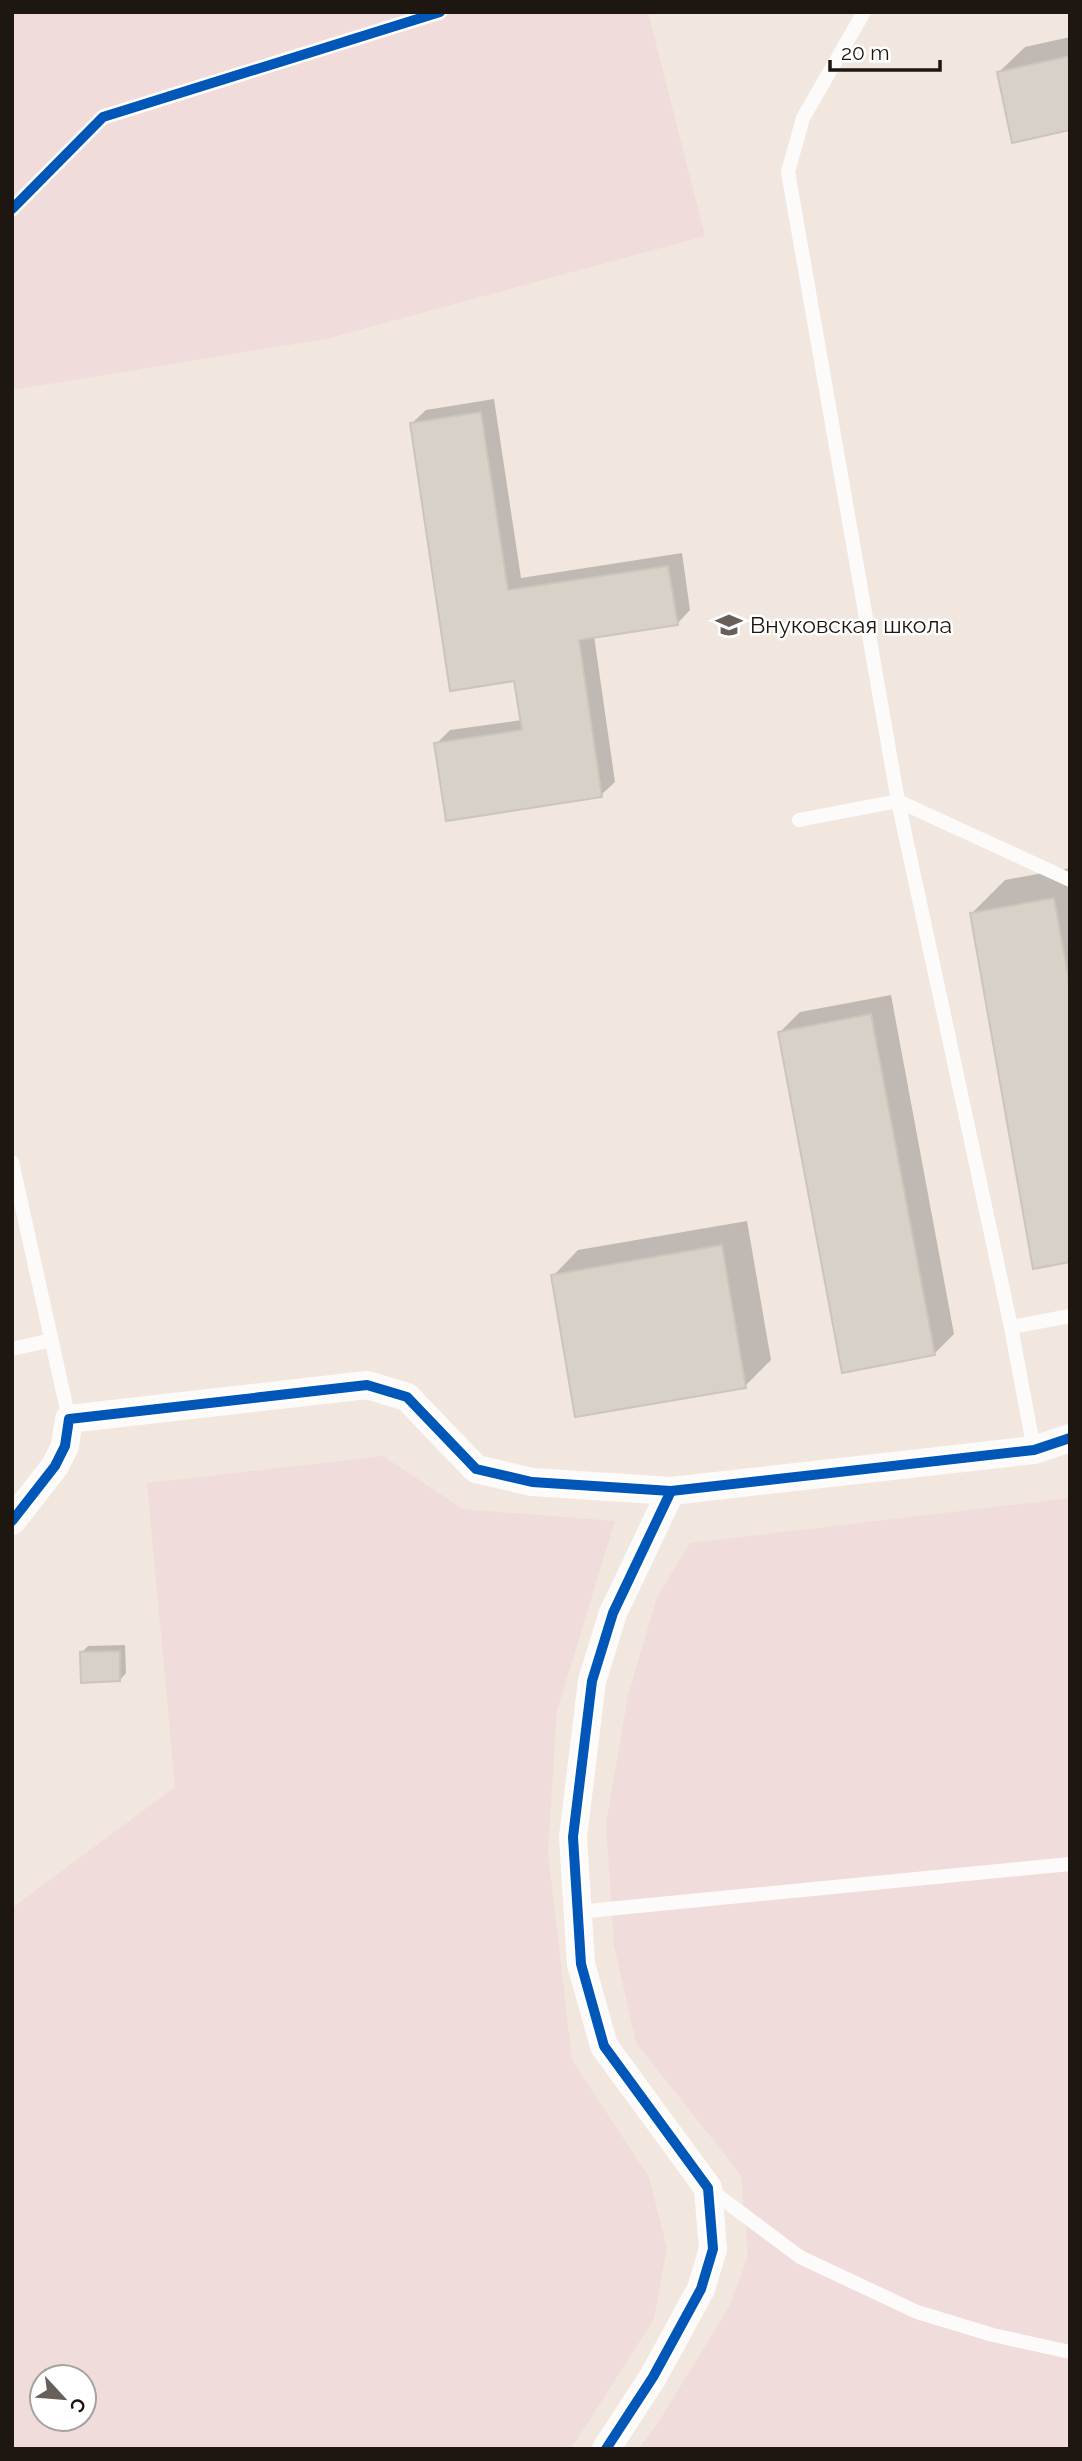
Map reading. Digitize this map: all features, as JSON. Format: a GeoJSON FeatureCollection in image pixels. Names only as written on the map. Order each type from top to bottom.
{"type":"FeatureCollection","features":[{"type":"Feature","properties":{"kind":"street"},"geometry":{"type":"LineString","coordinates":[[12,1521],[55,1466],[65,1446],[69,1419],[367,1385],[407,1397],[475,1469],[532,1482],[671,1491],[1034,1450],[1070,1438]]}},
{"type":"Feature","properties":{"kind":"street"},"geometry":{"type":"LineString","coordinates":[[606,2449],[653,2377],[701,2289],[713,2249],[708,2188],[604,2046],[581,1964],[577,1912],[573,1837],[592,1681],[613,1613],[671,1491]]}},
{"type":"Feature","properties":{"kind":"lane"},"geometry":{"type":"LineString","coordinates":[[864,12],[803,118],[788,172],[898,801],[1011,1328],[1034,1450]]}},
{"type":"Feature","properties":{"kind":"lane"},"geometry":{"type":"LineString","coordinates":[[799,820],[898,801],[1070,880]]}},
{"type":"Feature","properties":{"kind":"lane"},"geometry":{"type":"LineString","coordinates":[[12,1162],[69,1419]]}},
{"type":"Feature","properties":{"kind":"lane"},"geometry":{"type":"LineString","coordinates":[[1011,1328],[1070,1316]]}},
{"type":"Feature","properties":{"kind":"lane"},"geometry":{"type":"LineString","coordinates":[[12,1349],[52,1340]]}},
{"type":"Feature","properties":{"kind":"lane"},"geometry":{"type":"LineString","coordinates":[[577,1912],[1070,1864]]}},
{"type":"Feature","properties":{"kind":"lane"},"geometry":{"type":"LineString","coordinates":[[708,2188],[800,2257],[917,2312],[993,2335],[1070,2352]]}},
{"type":"Feature","properties":{"kind":"shaded area"},"geometry":{"type":"Polygon","coordinates":[[[12,12],[648,12],[705,236],[326,339],[12,390],[12,12]]]}},
{"type":"Feature","properties":{"kind":"shaded area"},"geometry":{"type":"Polygon","coordinates":[[[383,1456],[463,1509],[615,1521],[557,1711],[548,1852],[572,2060],[649,2177],[667,2248],[654,2319],[571,2449],[12,2449],[12,1908],[175,1787],[147,1483],[383,1456]]]}},
{"type":"Feature","properties":{"kind":"shaded area"},"geometry":{"type":"Polygon","coordinates":[[[1070,1498],[1070,2449],[639,2449],[730,2305],[748,2256],[741,2175],[636,2043],[614,1945],[606,1824],[628,1695],[657,1597],[690,1543],[1070,1498]]]}},
{"type":"Feature","properties":{"kind":"building"},"geometry":{"type":"Polygon","coordinates":[[[1070,56],[1070,130],[1012,143],[997,72],[1070,56]]]}},
{"type":"Feature","properties":{"kind":"building"},"geometry":{"type":"Polygon","coordinates":[[[481,412],[508,590],[668,566],[678,625],[579,640],[602,797],[446,821],[434,743],[522,730],[514,681],[450,691],[410,423],[481,412]]]}},
{"type":"Feature","properties":{"kind":"building"},"geometry":{"type":"Polygon","coordinates":[[[1054,898],[1070,986],[1070,1262],[1033,1269],[970,913],[1054,898]]]}},
{"type":"Feature","properties":{"kind":"building"},"geometry":{"type":"Polygon","coordinates":[[[871,1014],[935,1355],[842,1373],[778,1032],[871,1014]]]}},
{"type":"Feature","properties":{"kind":"building"},"geometry":{"type":"Polygon","coordinates":[[[722,1245],[746,1388],[575,1417],[551,1275],[722,1245]]]}},
{"type":"Feature","properties":{"kind":"building"},"geometry":{"type":"Polygon","coordinates":[[[120,1651],[120,1681],[81,1683],[80,1652],[120,1651]]]}},
{"type":"Feature","properties":{"kind":"cycle path"},"geometry":{"type":"LineString","coordinates":[[12,209],[103,117],[440,12]]}},
{"type":"Feature","properties":{"kind":"cycle path"},"geometry":{"type":"LineString","coordinates":[[12,1521],[55,1466],[65,1446],[69,1419],[367,1385],[407,1397],[476,1469],[532,1482],[671,1491],[1034,1450],[1070,1438]]}},
{"type":"Feature","properties":{"kind":"cycle path"},"geometry":{"type":"LineString","coordinates":[[606,2449],[653,2377],[701,2289],[713,2249],[708,2188],[604,2046],[581,1964],[573,1837],[592,1681],[613,1613],[671,1491]]}},
{"type":"Feature","properties":{"kind":"place","name":"Внуковская школа"},"geometry":{"type":"Point","coordinates":[729,625]}}]}
